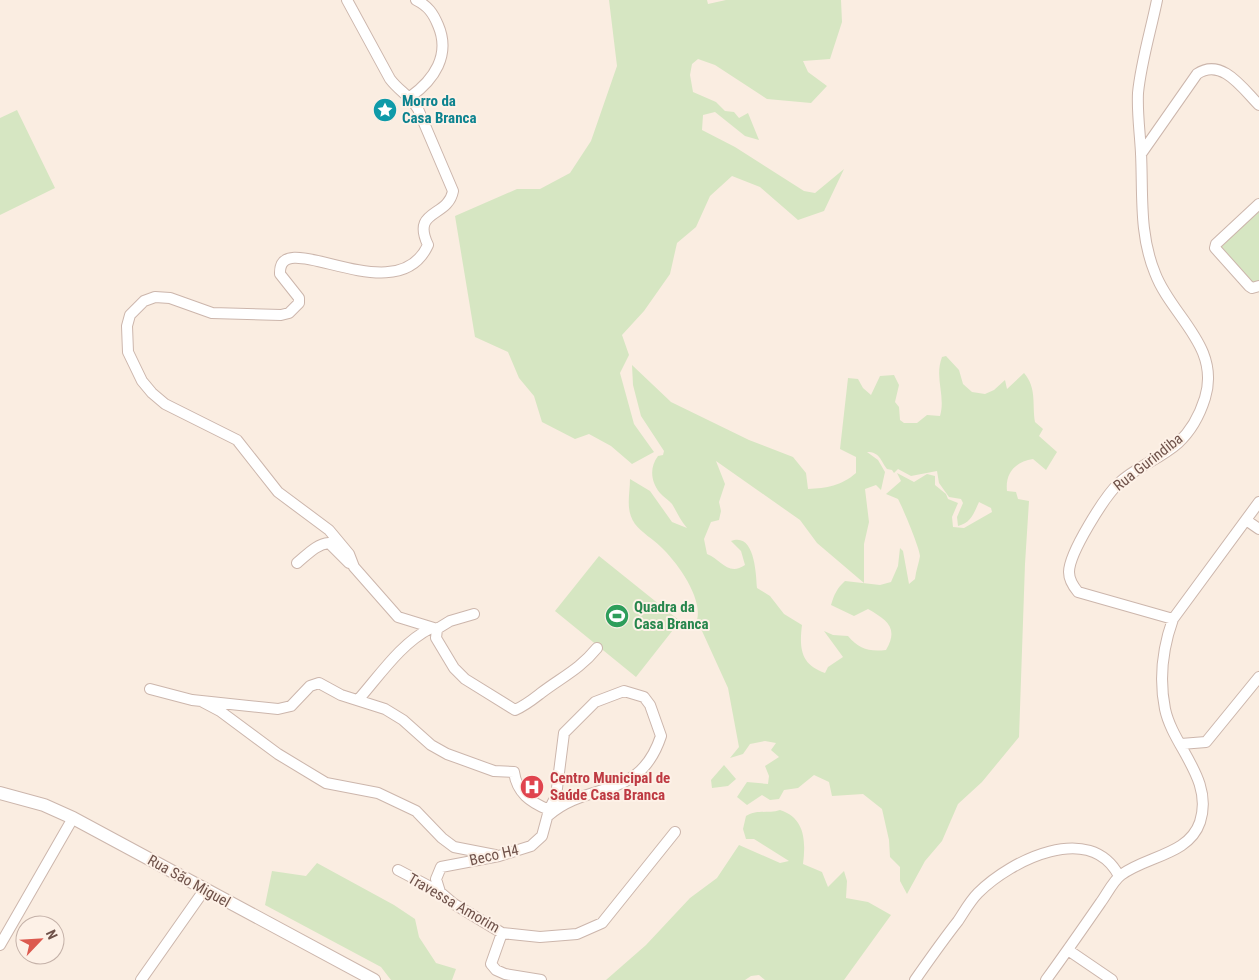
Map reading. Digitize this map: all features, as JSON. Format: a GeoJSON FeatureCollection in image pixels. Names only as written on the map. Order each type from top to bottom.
{"type":"FeatureCollection","features":[{"type":"Feature","properties":{"kind":"street"},"geometry":{"type":"LineString","coordinates":[[347,0],[390,79],[398,90],[410,97],[418,109],[453,192],[452,197],[426,219],[423,228],[428,245],[424,255],[412,266],[391,273],[378,273],[330,265],[300,256],[292,256],[282,263],[280,274],[299,298],[299,303],[289,313],[281,315],[212,313],[170,298],[155,297],[144,301],[130,315],[126,340],[133,366],[152,393],[165,404],[236,440],[278,492],[330,530],[350,554],[354,567]]}},
{"type":"Feature","properties":{"kind":"street"},"geometry":{"type":"LineString","coordinates":[[410,97],[425,86],[432,77],[444,46],[440,28],[428,3],[416,0]]}},
{"type":"Feature","properties":{"kind":"street"},"geometry":{"type":"LineString","coordinates":[[1141,154],[1138,92],[1157,0]]}},
{"type":"Feature","properties":{"kind":"street"},"geometry":{"type":"LineString","coordinates":[[1141,154],[1197,74],[1204,69],[1212,68],[1228,74],[1259,105]]}},
{"type":"Feature","properties":{"kind":"street","name":"Rua Gurindiba"},"geometry":{"type":"LineString","coordinates":[[1141,154],[1142,213],[1145,244],[1155,274],[1169,302],[1195,334],[1202,348],[1208,379],[1206,395],[1200,413],[1179,442],[1153,462],[1120,482],[1110,492],[1081,539],[1069,570],[1070,580],[1078,592],[1173,619]]}},
{"type":"Feature","properties":{"kind":"street"},"geometry":{"type":"LineString","coordinates":[[1259,204],[1216,244],[1215,248],[1249,286],[1252,288],[1259,286]]}},
{"type":"Feature","properties":{"kind":"street"},"geometry":{"type":"LineString","coordinates":[[1046,980],[1119,876],[1185,844],[1195,833],[1201,820],[1200,782],[1165,709],[1162,674],[1166,639],[1173,619],[1259,502]]}},
{"type":"Feature","properties":{"kind":"street"},"geometry":{"type":"LineString","coordinates":[[1246,520],[1259,529]]}},
{"type":"Feature","properties":{"kind":"street"},"geometry":{"type":"LineString","coordinates":[[297,563],[322,544],[329,544],[354,567],[398,617],[434,629]]}},
{"type":"Feature","properties":{"kind":"street"},"geometry":{"type":"LineString","coordinates":[[358,700],[418,634],[474,614]]}},
{"type":"Feature","properties":{"kind":"street"},"geometry":{"type":"LineString","coordinates":[[434,629],[436,638],[454,668],[475,686],[515,710],[531,703],[541,693],[583,665],[597,648]]}},
{"type":"Feature","properties":{"kind":"street"},"geometry":{"type":"LineString","coordinates":[[1181,744],[1206,742],[1259,677]]}},
{"type":"Feature","properties":{"kind":"street"},"geometry":{"type":"LineString","coordinates":[[192,700],[278,709],[291,706],[310,686],[319,684],[340,695],[384,709],[403,720],[431,745],[447,754],[494,771],[514,772],[515,782],[523,794],[532,803],[549,812]]}},
{"type":"Feature","properties":{"kind":"street"},"geometry":{"type":"LineString","coordinates":[[150,690],[205,702],[278,754],[326,784],[378,792],[416,811],[442,838],[454,847],[499,856]]}},
{"type":"Feature","properties":{"kind":"street","name":"Beco H4"},"geometry":{"type":"LineString","coordinates":[[440,892],[436,879],[441,867],[499,856],[531,846],[542,836],[549,812],[556,796],[562,738],[570,725],[604,697],[624,691],[644,697],[650,705],[662,736],[652,757],[632,778],[549,812]]}},
{"type":"Feature","properties":{"kind":"street","name":"Rua São Miguel"},"geometry":{"type":"LineString","coordinates":[[0,792],[44,805],[72,818],[374,980]]}},
{"type":"Feature","properties":{"kind":"street"},"geometry":{"type":"LineString","coordinates":[[0,945],[72,818]]}},
{"type":"Feature","properties":{"kind":"street","name":"Travessa Amorim"},"geometry":{"type":"LineString","coordinates":[[398,870],[440,892],[454,904],[502,932],[540,937],[577,934],[602,923],[675,832]]}},
{"type":"Feature","properties":{"kind":"street"},"geometry":{"type":"LineString","coordinates":[[915,980],[977,894],[995,878],[1016,866],[1045,853],[1070,848],[1089,849],[1103,856],[1114,866],[1119,876]]}},
{"type":"Feature","properties":{"kind":"street"},"geometry":{"type":"LineString","coordinates":[[141,980],[204,890]]}},
{"type":"Feature","properties":{"kind":"street"},"geometry":{"type":"LineString","coordinates":[[502,932],[491,964],[496,970],[505,974],[541,980]]}},
{"type":"Feature","properties":{"kind":"street"},"geometry":{"type":"LineString","coordinates":[[1068,950],[1112,980]]}},
{"type":"Feature","properties":{"kind":"green space"},"geometry":{"type":"Polygon","coordinates":[[[609,0],[707,0],[708,4],[726,0],[841,0],[842,22],[830,59],[803,61],[808,72],[827,86],[811,103],[767,99],[715,65],[698,59],[692,64],[690,75],[693,92],[716,102],[725,111],[734,112],[739,118],[748,113],[759,140],[745,136],[715,112],[703,115],[702,130],[735,147],[804,191],[815,193],[844,169],[824,211],[798,220],[760,187],[732,176],[710,196],[696,227],[677,243],[670,274],[644,311],[622,335],[629,355],[620,373],[634,424],[654,452],[632,464],[611,446],[589,434],[575,439],[542,422],[534,396],[519,378],[508,352],[475,337],[455,216],[517,189],[540,189],[570,173],[591,141],[617,66],[609,0]]]}},
{"type":"Feature","properties":{"kind":"green space"},"geometry":{"type":"Polygon","coordinates":[[[17,110],[55,188],[0,215],[0,118],[17,110]]]}},
{"type":"Feature","properties":{"kind":"green space"},"geometry":{"type":"Polygon","coordinates":[[[1259,206],[1259,282],[1255,286],[1217,246],[1259,206]]]}},
{"type":"Feature","properties":{"kind":"green space"},"geometry":{"type":"Polygon","coordinates":[[[946,356],[959,370],[963,384],[972,392],[985,394],[994,390],[1005,380],[1007,389],[1024,373],[1031,384],[1035,422],[1043,429],[1039,436],[1057,452],[1046,470],[1033,459],[1016,466],[1012,469],[1007,485],[1007,491],[1016,492],[1018,499],[1029,501],[1019,737],[982,782],[958,804],[942,841],[925,861],[907,894],[900,881],[900,867],[890,857],[889,840],[882,809],[863,794],[832,796],[829,782],[814,775],[798,788],[784,790],[779,799],[770,800],[762,795],[747,805],[737,797],[747,782],[768,784],[769,776],[765,766],[779,757],[771,750],[776,743],[765,741],[750,744],[743,754],[730,758],[739,747],[728,688],[697,620],[698,611],[692,591],[674,562],[632,519],[629,502],[630,479],[650,491],[672,522],[687,528],[672,504],[657,489],[653,480],[653,465],[658,456],[663,455],[664,451],[641,416],[633,385],[632,365],[671,402],[749,440],[793,457],[806,473],[808,489],[834,486],[856,473],[856,457],[840,449],[848,378],[858,379],[863,388],[871,395],[880,376],[894,375],[899,385],[895,402],[899,407],[900,420],[904,423],[917,423],[927,415],[940,416],[942,401],[939,372],[942,357],[946,356]],[[867,452],[878,460],[885,472],[881,490],[876,485],[865,489],[869,522],[864,544],[864,583],[817,543],[800,520],[716,461],[725,484],[719,502],[721,511],[719,520],[711,522],[704,539],[707,554],[725,566],[734,569],[745,565],[741,551],[731,541],[739,540],[750,548],[755,565],[757,588],[770,596],[784,614],[802,625],[801,642],[803,655],[811,666],[825,673],[828,667],[843,657],[824,631],[833,635],[848,636],[865,649],[886,650],[890,642],[891,630],[881,617],[868,609],[854,616],[831,605],[836,592],[842,584],[845,581],[880,585],[891,582],[898,566],[900,548],[903,551],[909,584],[915,579],[920,556],[917,545],[898,499],[886,494],[901,481],[897,473],[914,482],[927,474],[935,476],[935,485],[946,494],[948,499],[958,503],[952,517],[953,527],[964,528],[992,512],[991,508],[979,502],[969,520],[958,526],[957,517],[963,503],[961,499],[949,497],[939,483],[937,471],[911,476],[898,469],[894,473],[892,470],[887,469],[875,453],[867,452]]]}},
{"type":"Feature","properties":{"kind":"green space","name":"Quadra da Casa Branca"},"geometry":{"type":"Polygon","coordinates":[[[599,556],[680,621],[636,677],[555,611],[599,556]]]}},
{"type":"Feature","properties":{"kind":"green space"},"geometry":{"type":"Polygon","coordinates":[[[724,765],[736,779],[728,786],[712,788],[711,780],[724,765]]]}},
{"type":"Feature","properties":{"kind":"green space"},"geometry":{"type":"Polygon","coordinates":[[[780,810],[795,819],[802,831],[804,839],[803,864],[822,872],[828,887],[844,871],[847,881],[846,898],[868,902],[891,915],[844,980],[765,980],[759,975],[751,976],[745,980],[606,980],[646,945],[690,898],[717,878],[739,845],[780,863],[789,861],[754,839],[746,839],[743,829],[746,816],[754,813],[780,810]]]}},
{"type":"Feature","properties":{"kind":"green space"},"geometry":{"type":"Polygon","coordinates":[[[317,863],[394,905],[415,919],[419,937],[436,963],[456,969],[452,980],[391,980],[381,967],[265,905],[272,871],[306,876],[317,863]]]}},
{"type":"Feature","properties":{"kind":"place","name":"Morro da Casa Branca"},"geometry":{"type":"Point","coordinates":[385,110]}},
{"type":"Feature","properties":{"kind":"place","name":"Quadra da Casa Branca"},"geometry":{"type":"Point","coordinates":[617,616]}},
{"type":"Feature","properties":{"kind":"place","name":"Centro Municipal de Saúde Casa Branca"},"geometry":{"type":"Point","coordinates":[532,787]}}]}
